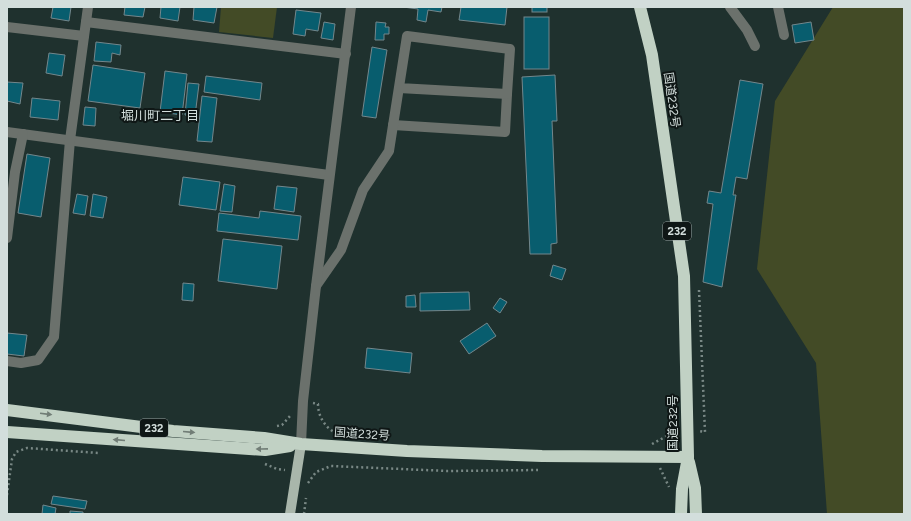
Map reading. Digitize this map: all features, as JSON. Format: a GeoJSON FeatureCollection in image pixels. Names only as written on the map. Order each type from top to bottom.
{"type":"FeatureCollection","features":[{"type":"Feature","properties":{"kind":"highway","name":"国道232号"},"geometry":{"type":"LineString","coordinates":[[7,410],[173,431],[264,438],[301,444],[407,451],[688,457],[684,276],[652,55],[640,7]]}},
{"type":"Feature","properties":{"kind":"highway","name":"国道232号"},"geometry":{"type":"LineString","coordinates":[[7,432],[265,450],[301,444]]}},
{"type":"Feature","properties":{"kind":"highway"},"geometry":{"type":"LineString","coordinates":[[688,457],[696,509]]}},
{"type":"Feature","properties":{"kind":"highway"},"geometry":{"type":"LineString","coordinates":[[680,510],[688,457]]}},
{"type":"Feature","properties":{"kind":"main road"},"geometry":{"type":"LineString","coordinates":[[290,514],[295,471],[301,444]]}},
{"type":"Feature","properties":{"kind":"street"},"geometry":{"type":"LineString","coordinates":[[7,362],[21,363],[38,360],[54,337],[70,140],[88,7]]}},
{"type":"Feature","properties":{"kind":"street"},"geometry":{"type":"LineString","coordinates":[[301,444],[303,401],[316,286],[351,7]]}},
{"type":"Feature","properties":{"kind":"street"},"geometry":{"type":"LineString","coordinates":[[730,7],[755,46]]}},
{"type":"Feature","properties":{"kind":"street"},"geometry":{"type":"LineString","coordinates":[[778,7],[784,35]]}},
{"type":"Feature","properties":{"kind":"street"},"geometry":{"type":"LineString","coordinates":[[86,22],[346,54]]}},
{"type":"Feature","properties":{"kind":"street"},"geometry":{"type":"LineString","coordinates":[[7,27],[84,36]]}},
{"type":"Feature","properties":{"kind":"street"},"geometry":{"type":"LineString","coordinates":[[316,286],[341,250],[363,190],[389,150],[407,36],[510,48],[505,132],[393,126]]}},
{"type":"Feature","properties":{"kind":"street"},"geometry":{"type":"LineString","coordinates":[[399,88],[508,94]]}},
{"type":"Feature","properties":{"kind":"street"},"geometry":{"type":"LineString","coordinates":[[7,132],[329,175]]}},
{"type":"Feature","properties":{"kind":"street"},"geometry":{"type":"LineString","coordinates":[[7,238],[15,172],[23,134]]}},
{"type":"Feature","properties":{"kind":"path"},"geometry":{"type":"LineString","coordinates":[[303,401],[318,404],[318,412],[328,429],[336,434]]}},
{"type":"Feature","properties":{"kind":"path"},"geometry":{"type":"LineString","coordinates":[[7,495],[12,459],[16,452],[27,448],[102,453]]}},
{"type":"Feature","properties":{"kind":"path"},"geometry":{"type":"LineString","coordinates":[[258,463],[266,464],[277,469],[316,472],[331,466],[448,472],[544,470]]}},
{"type":"Feature","properties":{"kind":"path"},"geometry":{"type":"LineString","coordinates":[[308,488],[308,482],[316,472]]}},
{"type":"Feature","properties":{"kind":"path"},"geometry":{"type":"LineString","coordinates":[[304,514],[307,495]]}},
{"type":"Feature","properties":{"kind":"green space"},"geometry":{"type":"Polygon","coordinates":[[[221,7],[277,7],[273,38],[219,32],[221,7]]]}},
{"type":"Feature","properties":{"kind":"green space"},"geometry":{"type":"Polygon","coordinates":[[[833,7],[904,7],[904,514],[827,514],[816,363],[757,269],[775,101],[833,7]]]}},
{"type":"Feature","properties":{"kind":"building"},"geometry":{"type":"Polygon","coordinates":[[[53,7],[71,7],[69,21],[51,18],[53,7]]]}},
{"type":"Feature","properties":{"kind":"building"},"geometry":{"type":"Polygon","coordinates":[[[125,7],[145,7],[143,17],[124,15],[125,7]]]}},
{"type":"Feature","properties":{"kind":"building"},"geometry":{"type":"Polygon","coordinates":[[[161,7],[180,7],[178,21],[160,18],[161,7]]]}},
{"type":"Feature","properties":{"kind":"building"},"geometry":{"type":"Polygon","coordinates":[[[194,7],[217,7],[214,23],[193,20],[194,7]]]}},
{"type":"Feature","properties":{"kind":"building"},"geometry":{"type":"Polygon","coordinates":[[[403,7],[442,7],[441,12],[428,10],[426,22],[417,20],[418,9],[403,7]]]}},
{"type":"Feature","properties":{"kind":"building"},"geometry":{"type":"Polygon","coordinates":[[[461,7],[507,7],[505,25],[459,20],[461,7]]]}},
{"type":"Feature","properties":{"kind":"building"},"geometry":{"type":"Polygon","coordinates":[[[532,7],[547,7],[547,12],[532,12],[532,7]]]}},
{"type":"Feature","properties":{"kind":"building"},"geometry":{"type":"Polygon","coordinates":[[[296,10],[321,13],[318,31],[306,29],[305,36],[293,34],[296,10]]]}},
{"type":"Feature","properties":{"kind":"building"},"geometry":{"type":"Polygon","coordinates":[[[524,17],[549,17],[549,69],[524,69],[524,17]]]}},
{"type":"Feature","properties":{"kind":"building"},"geometry":{"type":"Polygon","coordinates":[[[324,22],[335,24],[333,40],[321,38],[324,22]]]}},
{"type":"Feature","properties":{"kind":"building"},"geometry":{"type":"Polygon","coordinates":[[[376,22],[386,23],[385,27],[389,27],[389,34],[384,34],[384,40],[375,40],[376,22]]]}},
{"type":"Feature","properties":{"kind":"building"},"geometry":{"type":"Polygon","coordinates":[[[811,22],[814,40],[795,43],[792,25],[811,22]]]}},
{"type":"Feature","properties":{"kind":"building"},"geometry":{"type":"Polygon","coordinates":[[[96,42],[121,45],[120,55],[112,53],[111,62],[94,61],[96,42]]]}},
{"type":"Feature","properties":{"kind":"building"},"geometry":{"type":"Polygon","coordinates":[[[372,47],[387,50],[376,118],[362,116],[372,47]]]}},
{"type":"Feature","properties":{"kind":"building"},"geometry":{"type":"Polygon","coordinates":[[[49,53],[65,55],[62,76],[46,73],[49,53]]]}},
{"type":"Feature","properties":{"kind":"building"},"geometry":{"type":"Polygon","coordinates":[[[93,65],[145,73],[140,108],[88,101],[93,65]]]}},
{"type":"Feature","properties":{"kind":"building"},"geometry":{"type":"Polygon","coordinates":[[[165,71],[187,74],[182,115],[160,112],[165,71]]]}},
{"type":"Feature","properties":{"kind":"building"},"geometry":{"type":"Polygon","coordinates":[[[555,75],[557,121],[552,121],[557,243],[551,244],[551,254],[530,254],[522,77],[555,75]]]}},
{"type":"Feature","properties":{"kind":"building"},"geometry":{"type":"Polygon","coordinates":[[[206,76],[262,83],[260,100],[204,92],[206,76]]]}},
{"type":"Feature","properties":{"kind":"building"},"geometry":{"type":"Polygon","coordinates":[[[740,80],[763,84],[747,179],[736,177],[733,195],[736,195],[722,287],[703,282],[713,204],[707,203],[709,191],[721,193],[740,80]]]}},
{"type":"Feature","properties":{"kind":"building"},"geometry":{"type":"Polygon","coordinates":[[[7,82],[23,83],[20,104],[7,101],[7,82]]]}},
{"type":"Feature","properties":{"kind":"building"},"geometry":{"type":"Polygon","coordinates":[[[188,83],[199,84],[195,116],[185,115],[188,83]]]}},
{"type":"Feature","properties":{"kind":"building"},"geometry":{"type":"Polygon","coordinates":[[[202,96],[217,98],[212,142],[197,141],[202,96]]]}},
{"type":"Feature","properties":{"kind":"building"},"geometry":{"type":"Polygon","coordinates":[[[32,98],[60,101],[58,120],[30,117],[32,98]]]}},
{"type":"Feature","properties":{"kind":"building"},"geometry":{"type":"Polygon","coordinates":[[[85,107],[96,108],[95,126],[83,125],[85,107]]]}},
{"type":"Feature","properties":{"kind":"building"},"geometry":{"type":"Polygon","coordinates":[[[27,154],[50,158],[41,217],[18,213],[27,154]]]}},
{"type":"Feature","properties":{"kind":"building"},"geometry":{"type":"Polygon","coordinates":[[[183,177],[220,182],[216,210],[179,205],[183,177]]]}},
{"type":"Feature","properties":{"kind":"building"},"geometry":{"type":"Polygon","coordinates":[[[224,184],[235,186],[232,212],[220,211],[224,184]]]}},
{"type":"Feature","properties":{"kind":"building"},"geometry":{"type":"Polygon","coordinates":[[[277,186],[297,188],[294,212],[274,209],[277,186]]]}},
{"type":"Feature","properties":{"kind":"building"},"geometry":{"type":"Polygon","coordinates":[[[77,194],[88,196],[85,215],[73,213],[77,194]]]}},
{"type":"Feature","properties":{"kind":"building"},"geometry":{"type":"Polygon","coordinates":[[[93,194],[107,197],[103,218],[90,216],[93,194]]]}},
{"type":"Feature","properties":{"kind":"building"},"geometry":{"type":"Polygon","coordinates":[[[260,211],[301,216],[298,240],[217,231],[219,213],[259,218],[260,211]]]}},
{"type":"Feature","properties":{"kind":"building"},"geometry":{"type":"Polygon","coordinates":[[[223,239],[282,246],[277,289],[218,281],[223,239]]]}},
{"type":"Feature","properties":{"kind":"building"},"geometry":{"type":"Polygon","coordinates":[[[553,265],[566,269],[562,280],[550,276],[553,265]]]}},
{"type":"Feature","properties":{"kind":"building"},"geometry":{"type":"Polygon","coordinates":[[[183,283],[194,284],[193,301],[182,300],[183,283]]]}},
{"type":"Feature","properties":{"kind":"building"},"geometry":{"type":"Polygon","coordinates":[[[469,292],[470,310],[420,311],[420,293],[469,292]]]}},
{"type":"Feature","properties":{"kind":"building"},"geometry":{"type":"Polygon","coordinates":[[[415,295],[416,307],[406,307],[406,296],[415,295]]]}},
{"type":"Feature","properties":{"kind":"building"},"geometry":{"type":"Polygon","coordinates":[[[500,298],[507,302],[500,313],[493,308],[500,298]]]}},
{"type":"Feature","properties":{"kind":"building"},"geometry":{"type":"Polygon","coordinates":[[[487,323],[496,336],[469,354],[460,341],[487,323]]]}},
{"type":"Feature","properties":{"kind":"building"},"geometry":{"type":"Polygon","coordinates":[[[7,333],[27,335],[24,356],[7,354],[7,333]]]}},
{"type":"Feature","properties":{"kind":"building"},"geometry":{"type":"Polygon","coordinates":[[[367,348],[412,353],[410,373],[365,368],[367,348]]]}},
{"type":"Feature","properties":{"kind":"building"},"geometry":{"type":"Polygon","coordinates":[[[53,496],[87,501],[85,509],[51,504],[53,496]]]}},
{"type":"Feature","properties":{"kind":"building"},"geometry":{"type":"Polygon","coordinates":[[[43,505],[56,508],[55,514],[42,514],[43,505]]]}},
{"type":"Feature","properties":{"kind":"building"},"geometry":{"type":"Polygon","coordinates":[[[70,511],[83,512],[83,514],[70,514],[70,511]]]}},
{"type":"Feature","properties":{"kind":"district","name":"堀川町二丁目"},"geometry":{"type":"Point","coordinates":[160,115]}}]}
